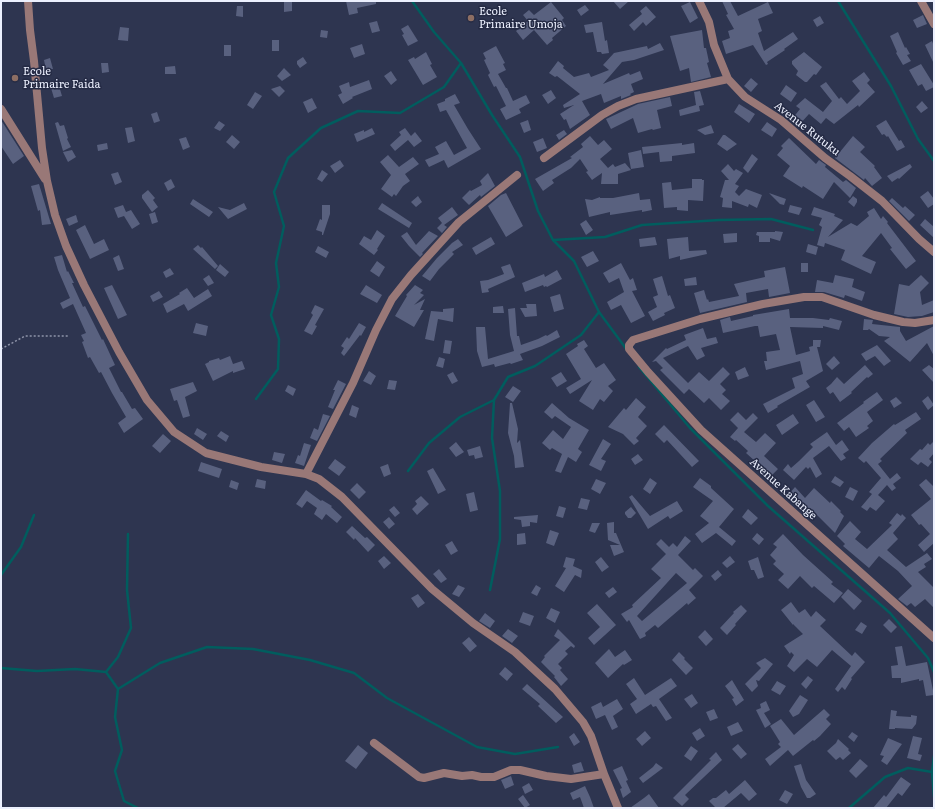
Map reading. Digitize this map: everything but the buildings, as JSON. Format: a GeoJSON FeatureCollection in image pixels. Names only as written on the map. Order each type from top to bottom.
{"type":"FeatureCollection","features":[{"type":"Feature","properties":{"kind":"street"},"geometry":{"type":"LineString","coordinates":[[28,1],[47,181],[55,215],[66,246],[84,285],[138,385],[148,400],[174,432],[206,453],[262,467],[306,474],[319,479],[342,497],[432,589],[473,623],[515,652],[555,689],[583,722],[591,736],[618,808]]}},
{"type":"Feature","properties":{"kind":"street","name":"Avenue Rutuku"},"geometry":{"type":"LineString","coordinates":[[699,1],[709,22],[714,45],[728,80],[745,97],[781,120],[825,158],[882,202],[934,252]]}},
{"type":"Feature","properties":{"kind":"street"},"geometry":{"type":"LineString","coordinates":[[921,1],[934,24]]}},
{"type":"Feature","properties":{"kind":"street"},"geometry":{"type":"LineString","coordinates":[[544,158],[602,115],[618,106],[636,100],[728,80]]}},
{"type":"Feature","properties":{"kind":"street"},"geometry":{"type":"LineString","coordinates":[[1,109],[47,181]]}},
{"type":"Feature","properties":{"kind":"street"},"geometry":{"type":"LineString","coordinates":[[306,474],[353,383],[376,330],[392,299],[459,222],[517,175]]}},
{"type":"Feature","properties":{"kind":"street","name":"Avenue Kabange"},"geometry":{"type":"LineString","coordinates":[[934,320],[915,323],[903,322],[822,297],[804,297],[763,304],[700,318],[633,340],[629,345],[629,349],[648,372],[702,430],[934,638]]}},
{"type":"Feature","properties":{"kind":"street"},"geometry":{"type":"LineString","coordinates":[[374,743],[419,777],[424,778],[444,773],[462,776],[472,775],[494,777],[511,770],[520,770],[546,776],[571,779],[604,774]]}},
{"type":"Feature","properties":{"kind":"path"},"geometry":{"type":"LineString","coordinates":[[1,349],[25,336],[69,336]]}},
{"type":"Feature","properties":{"kind":"waterway"},"geometry":{"type":"LineString","coordinates":[[412,1],[434,32],[461,63],[492,115],[520,157],[538,211],[553,240],[574,261],[599,312],[627,350]]}},
{"type":"Feature","properties":{"kind":"waterway"},"geometry":{"type":"LineString","coordinates":[[838,1],[891,86],[918,139],[934,161]]}},
{"type":"Feature","properties":{"kind":"waterway"},"geometry":{"type":"LineString","coordinates":[[256,399],[278,369],[279,339],[271,315],[279,287],[276,263],[284,226],[274,192],[288,158],[321,128],[358,111],[400,113],[444,87],[461,63]]}},
{"type":"Feature","properties":{"kind":"waterway"},"geometry":{"type":"LineString","coordinates":[[553,240],[605,237],[642,225],[719,220],[771,219],[813,230]]}},
{"type":"Feature","properties":{"kind":"waterway"},"geometry":{"type":"LineString","coordinates":[[490,590],[500,539],[500,491],[492,438],[494,400],[508,377],[535,366],[581,335],[599,312]]}},
{"type":"Feature","properties":{"kind":"waterway"},"geometry":{"type":"LineString","coordinates":[[639,367],[690,428],[768,506],[890,613],[928,658],[934,672]]}},
{"type":"Feature","properties":{"kind":"waterway"},"geometry":{"type":"LineString","coordinates":[[408,471],[429,443],[460,417],[494,400]]}},
{"type":"Feature","properties":{"kind":"waterway"},"geometry":{"type":"LineString","coordinates":[[1,575],[21,547],[34,515]]}},
{"type":"Feature","properties":{"kind":"waterway"},"geometry":{"type":"LineString","coordinates":[[106,672],[118,657],[131,628],[127,590],[128,534]]}},
{"type":"Feature","properties":{"kind":"waterway"},"geometry":{"type":"LineString","coordinates":[[118,689],[160,663],[207,647],[253,649],[310,660],[354,673],[387,698],[477,747],[515,754],[558,747]]}},
{"type":"Feature","properties":{"kind":"waterway"},"geometry":{"type":"LineString","coordinates":[[1,668],[37,671],[75,669],[106,672],[118,689],[115,717],[122,750],[115,771],[124,801],[138,808]]}},
{"type":"Feature","properties":{"kind":"waterway"},"geometry":{"type":"LineString","coordinates":[[934,756],[932,772],[934,797]]}},
{"type":"Feature","properties":{"kind":"waterway"},"geometry":{"type":"LineString","coordinates":[[849,808],[885,777],[908,768],[932,772]]}},
{"type":"Feature","properties":{"kind":"place","name":"Ecole Primaire Umoja"},"geometry":{"type":"Point","coordinates":[471,18]}},
{"type":"Feature","properties":{"kind":"place","name":"Ecole Primaire Faida"},"geometry":{"type":"Point","coordinates":[15,78]}}]}
